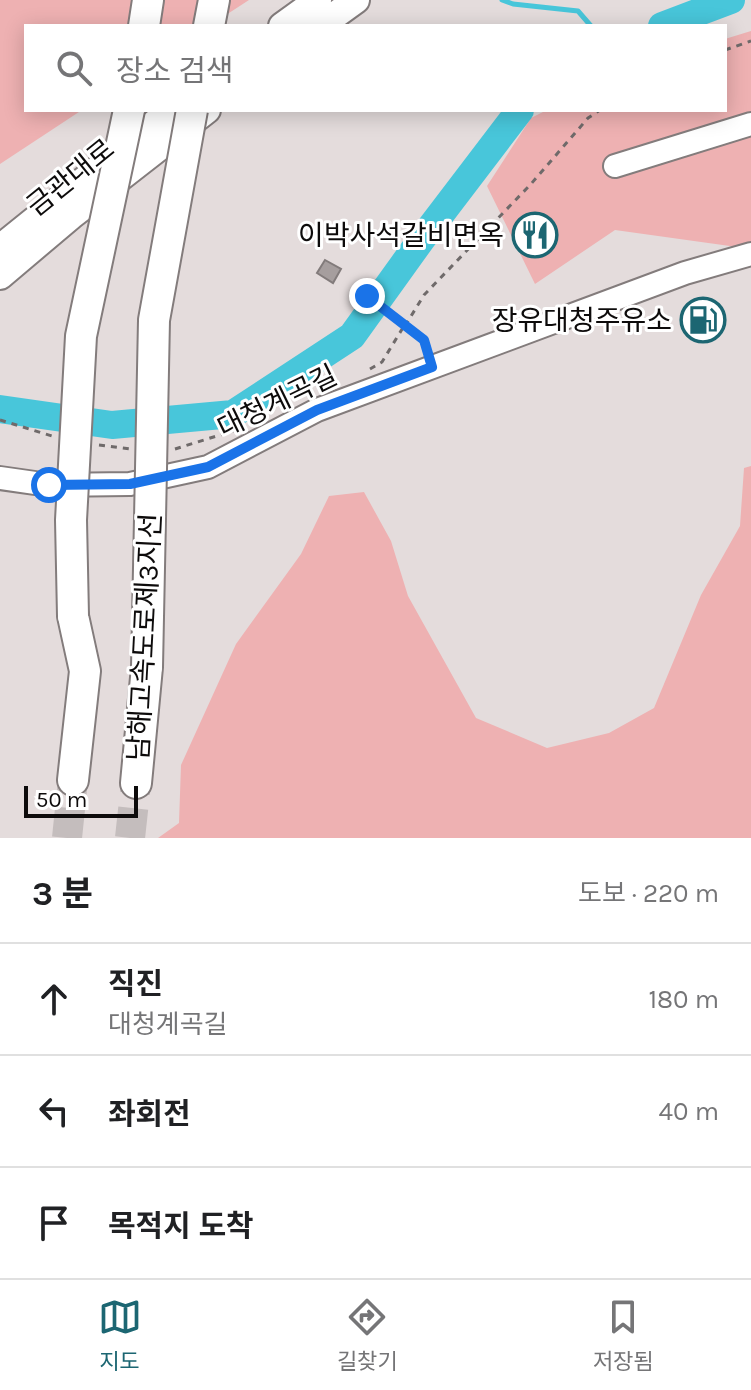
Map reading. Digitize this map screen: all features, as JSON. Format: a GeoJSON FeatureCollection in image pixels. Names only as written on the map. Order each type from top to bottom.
{"type":"FeatureCollection","features":[{"type":"Feature","properties":{"kind":"highway"},"geometry":{"type":"LineString","coordinates":[[144,24],[148,0]]}},
{"type":"Feature","properties":{"kind":"highway"},"geometry":{"type":"LineString","coordinates":[[209,24],[214,0]]}},
{"type":"Feature","properties":{"kind":"highway","name":"남해고속도로제3지선"},"geometry":{"type":"LineString","coordinates":[[73,780],[85,671],[73,616],[71,520],[81,336],[129,112]]}},
{"type":"Feature","properties":{"kind":"highway","name":"남해고속도로제3지선"},"geometry":{"type":"LineString","coordinates":[[136,783],[147,667],[154,320],[192,112]]}},
{"type":"Feature","properties":{"kind":"main road"},"geometry":{"type":"LineString","coordinates":[[285,24],[318,0]]}},
{"type":"Feature","properties":{"kind":"main road"},"geometry":{"type":"LineString","coordinates":[[323,24],[356,0]]}},
{"type":"Feature","properties":{"kind":"main road","name":"금관대로"},"geometry":{"type":"LineString","coordinates":[[4,263],[169,112]]}},
{"type":"Feature","properties":{"kind":"main road","name":"금관대로"},"geometry":{"type":"LineString","coordinates":[[4,263],[71,216],[204,112]]}},
{"type":"Feature","properties":{"kind":"street"},"geometry":{"type":"LineString","coordinates":[[615,166],[751,124]]}},
{"type":"Feature","properties":{"kind":"street","name":"대청계곡길"},"geometry":{"type":"LineString","coordinates":[[0,478],[49,485],[130,484],[208,467],[317,410],[685,273],[751,254]]}},
{"type":"Feature","properties":{"kind":"path"},"geometry":{"type":"LineString","coordinates":[[727,49],[751,41]]}},
{"type":"Feature","properties":{"kind":"path"},"geometry":{"type":"LineString","coordinates":[[369,370],[382,362],[424,295],[531,184],[588,118],[597,112]]}},
{"type":"Feature","properties":{"kind":"path"},"geometry":{"type":"LineString","coordinates":[[352,288],[424,340],[432,367]]}},
{"type":"Feature","properties":{"kind":"path"},"geometry":{"type":"LineString","coordinates":[[0,420],[53,437]]}},
{"type":"Feature","properties":{"kind":"path"},"geometry":{"type":"LineString","coordinates":[[165,449],[177,449],[247,427]]}},
{"type":"Feature","properties":{"kind":"path"},"geometry":{"type":"LineString","coordinates":[[90,444],[140,449]]}},
{"type":"Feature","properties":{"kind":"shaded area"},"geometry":{"type":"Polygon","coordinates":[[[0,0],[249,0],[212,24],[24,24],[24,112],[79,112],[0,164],[0,0]]]}},
{"type":"Feature","properties":{"kind":"shaded area"},"geometry":{"type":"Polygon","coordinates":[[[751,31],[751,242],[737,247],[615,230],[535,284],[487,186],[531,118],[543,112],[727,112],[727,38],[751,31]]]}},
{"type":"Feature","properties":{"kind":"shaded area"},"geometry":{"type":"Polygon","coordinates":[[[751,466],[751,838],[158,838],[179,823],[181,765],[236,644],[301,554],[329,496],[364,492],[391,541],[408,596],[476,718],[547,748],[609,733],[654,708],[701,595],[740,526],[744,468],[751,466]]]}},
{"type":"Feature","properties":{"kind":"building"},"geometry":{"type":"Polygon","coordinates":[[[325,260],[341,269],[333,283],[317,273],[325,260]]]}},
{"type":"Feature","properties":{"kind":"waterway"},"geometry":{"type":"LineString","coordinates":[[502,0],[578,11],[589,24]]}},
{"type":"Feature","properties":{"kind":"waterway"},"geometry":{"type":"LineString","coordinates":[[667,24],[731,0]]}},
{"type":"Feature","properties":{"kind":"waterway"},"geometry":{"type":"LineString","coordinates":[[0,409],[112,425],[233,414],[352,336],[518,112]]}},
{"type":"Feature","properties":{"kind":"tunnel"},"geometry":{"type":"LineString","coordinates":[[67,838],[73,780]]}},
{"type":"Feature","properties":{"kind":"tunnel"},"geometry":{"type":"LineString","coordinates":[[130,838],[136,783]]}},
{"type":"Feature","properties":{"kind":"place","name":"이박사석갈비면옥"},"geometry":{"type":"Point","coordinates":[535,235]}},
{"type":"Feature","properties":{"kind":"place","name":"장유대청주유소"},"geometry":{"type":"Point","coordinates":[703,320]}},
{"type":"Feature","properties":{"kind":"route"},"geometry":{"type":"LineString","coordinates":[[49,485],[130,484],[208,467],[317,410],[432,367],[424,340],[367,296]]}}]}
